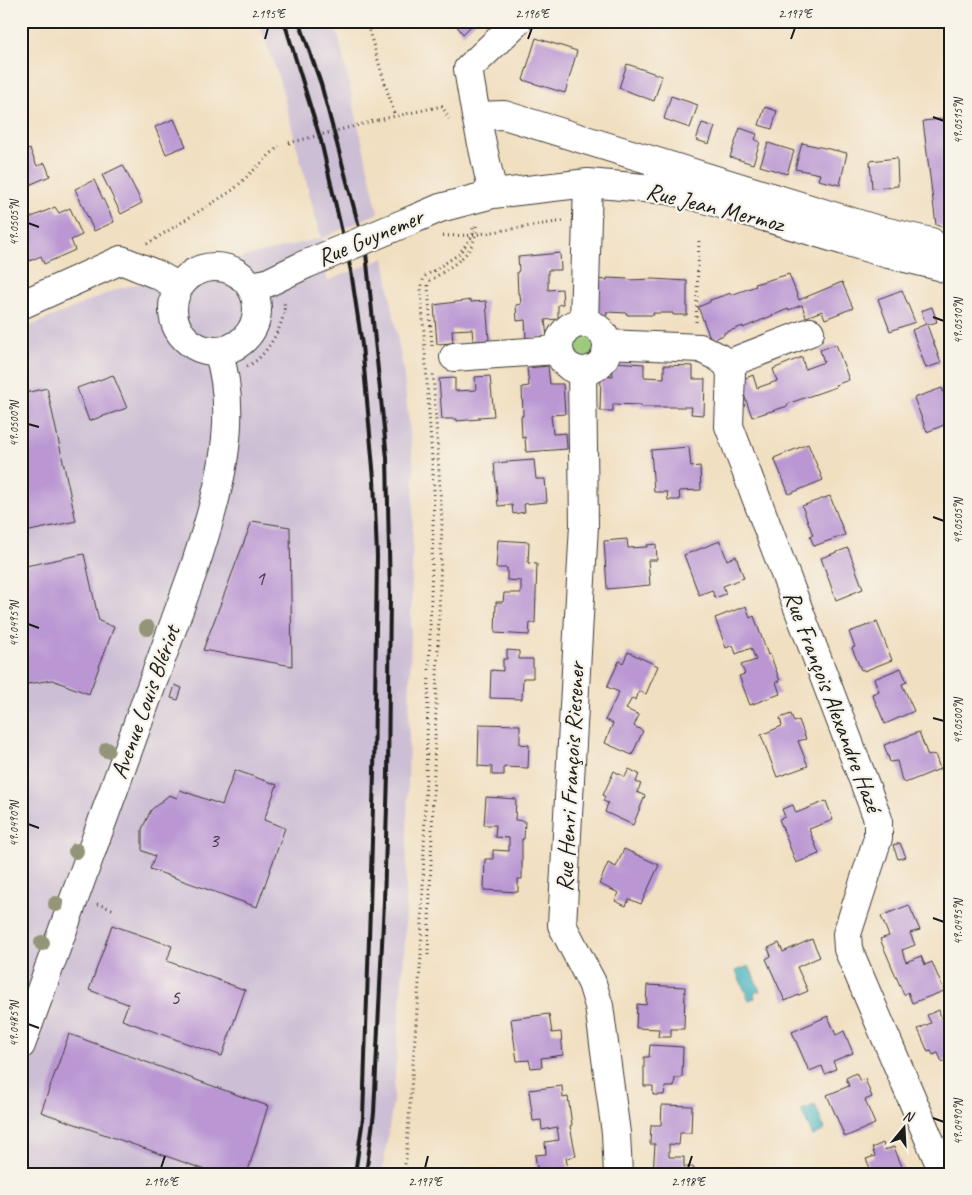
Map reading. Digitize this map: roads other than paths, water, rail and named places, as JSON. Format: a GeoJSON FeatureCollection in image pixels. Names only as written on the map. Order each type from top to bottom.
{"type":"FeatureCollection","features":[{"type":"Feature","properties":{"kind":"street"},"geometry":{"type":"LineString","coordinates":[[477,197],[468,122],[468,69],[518,21]]}},
{"type":"Feature","properties":{"kind":"street","name":"Rue Jean Mermoz"},"geometry":{"type":"LineString","coordinates":[[468,122],[504,115],[876,229],[931,242],[947,268]]}},
{"type":"Feature","properties":{"kind":"street"},"geometry":{"type":"LineString","coordinates":[[584,323],[588,183]]}},
{"type":"Feature","properties":{"kind":"street","name":"Rue Jean Mermoz"},"geometry":{"type":"LineString","coordinates":[[477,197],[588,183],[667,190],[701,198],[888,254],[947,268]]}},
{"type":"Feature","properties":{"kind":"street","name":"Rue Guynemer"},"geometry":{"type":"LineString","coordinates":[[250,286],[267,284],[304,265],[440,208],[477,197]]}},
{"type":"Feature","properties":{"kind":"street"},"geometry":{"type":"LineString","coordinates":[[21,305],[121,260],[158,275],[179,287]]}},
{"type":"Feature","properties":{"kind":"street"},"geometry":{"type":"LineString","coordinates":[[214,267],[228,269],[240,276],[250,286],[255,299],[256,314],[252,327],[244,339],[232,347],[205,350],[193,345],[183,336],[176,325],[173,312],[174,299],[179,287],[188,276],[200,270],[214,267]]}},
{"type":"Feature","properties":{"kind":"street"},"geometry":{"type":"LineString","coordinates":[[584,323],[596,327],[605,338],[607,344],[603,360],[590,370],[582,371],[569,367],[560,356],[558,350],[562,334],[575,324],[584,323]]}},
{"type":"Feature","properties":{"kind":"street"},"geometry":{"type":"LineString","coordinates":[[607,344],[700,348],[727,364],[810,332]]}},
{"type":"Feature","properties":{"kind":"street","name":"Avenue Louis Blériot"},"geometry":{"type":"LineString","coordinates":[[21,1045],[195,566],[212,514],[224,461],[227,404],[224,367],[218,350]]}},
{"type":"Feature","properties":{"kind":"street"},"geometry":{"type":"LineString","coordinates":[[440,358],[558,350]]}},
{"type":"Feature","properties":{"kind":"street","name":"Rue François Alexandre Hazé"},"geometry":{"type":"LineString","coordinates":[[727,364],[731,373],[729,426],[878,819],[878,838],[847,934],[848,949],[944,1174]]}},
{"type":"Feature","properties":{"kind":"street","name":"Rue Henri François Riesener"},"geometry":{"type":"LineString","coordinates":[[582,371],[584,525],[562,925],[592,983],[599,1006],[616,1133],[618,1174]]}},
{"type":"Feature","properties":{"kind":"water"},"geometry":{"type":"Polygon","coordinates":[[[749,966],[760,991],[754,993],[755,998],[749,1000],[736,971],[749,966]]]}},
{"type":"Feature","properties":{"kind":"water"},"geometry":{"type":"Polygon","coordinates":[[[815,1105],[825,1130],[813,1136],[801,1110],[815,1105]]]}},
{"type":"Feature","properties":{"kind":"railway"},"geometry":{"type":"LineString","coordinates":[[284,21],[321,141],[351,271],[362,345],[374,479],[377,556],[374,773],[363,1118],[355,1174]]}},
{"type":"Feature","properties":{"kind":"railway"},"geometry":{"type":"LineString","coordinates":[[299,21],[321,84],[366,253],[387,458],[390,596],[388,774],[374,1113],[366,1174]]}}]}
